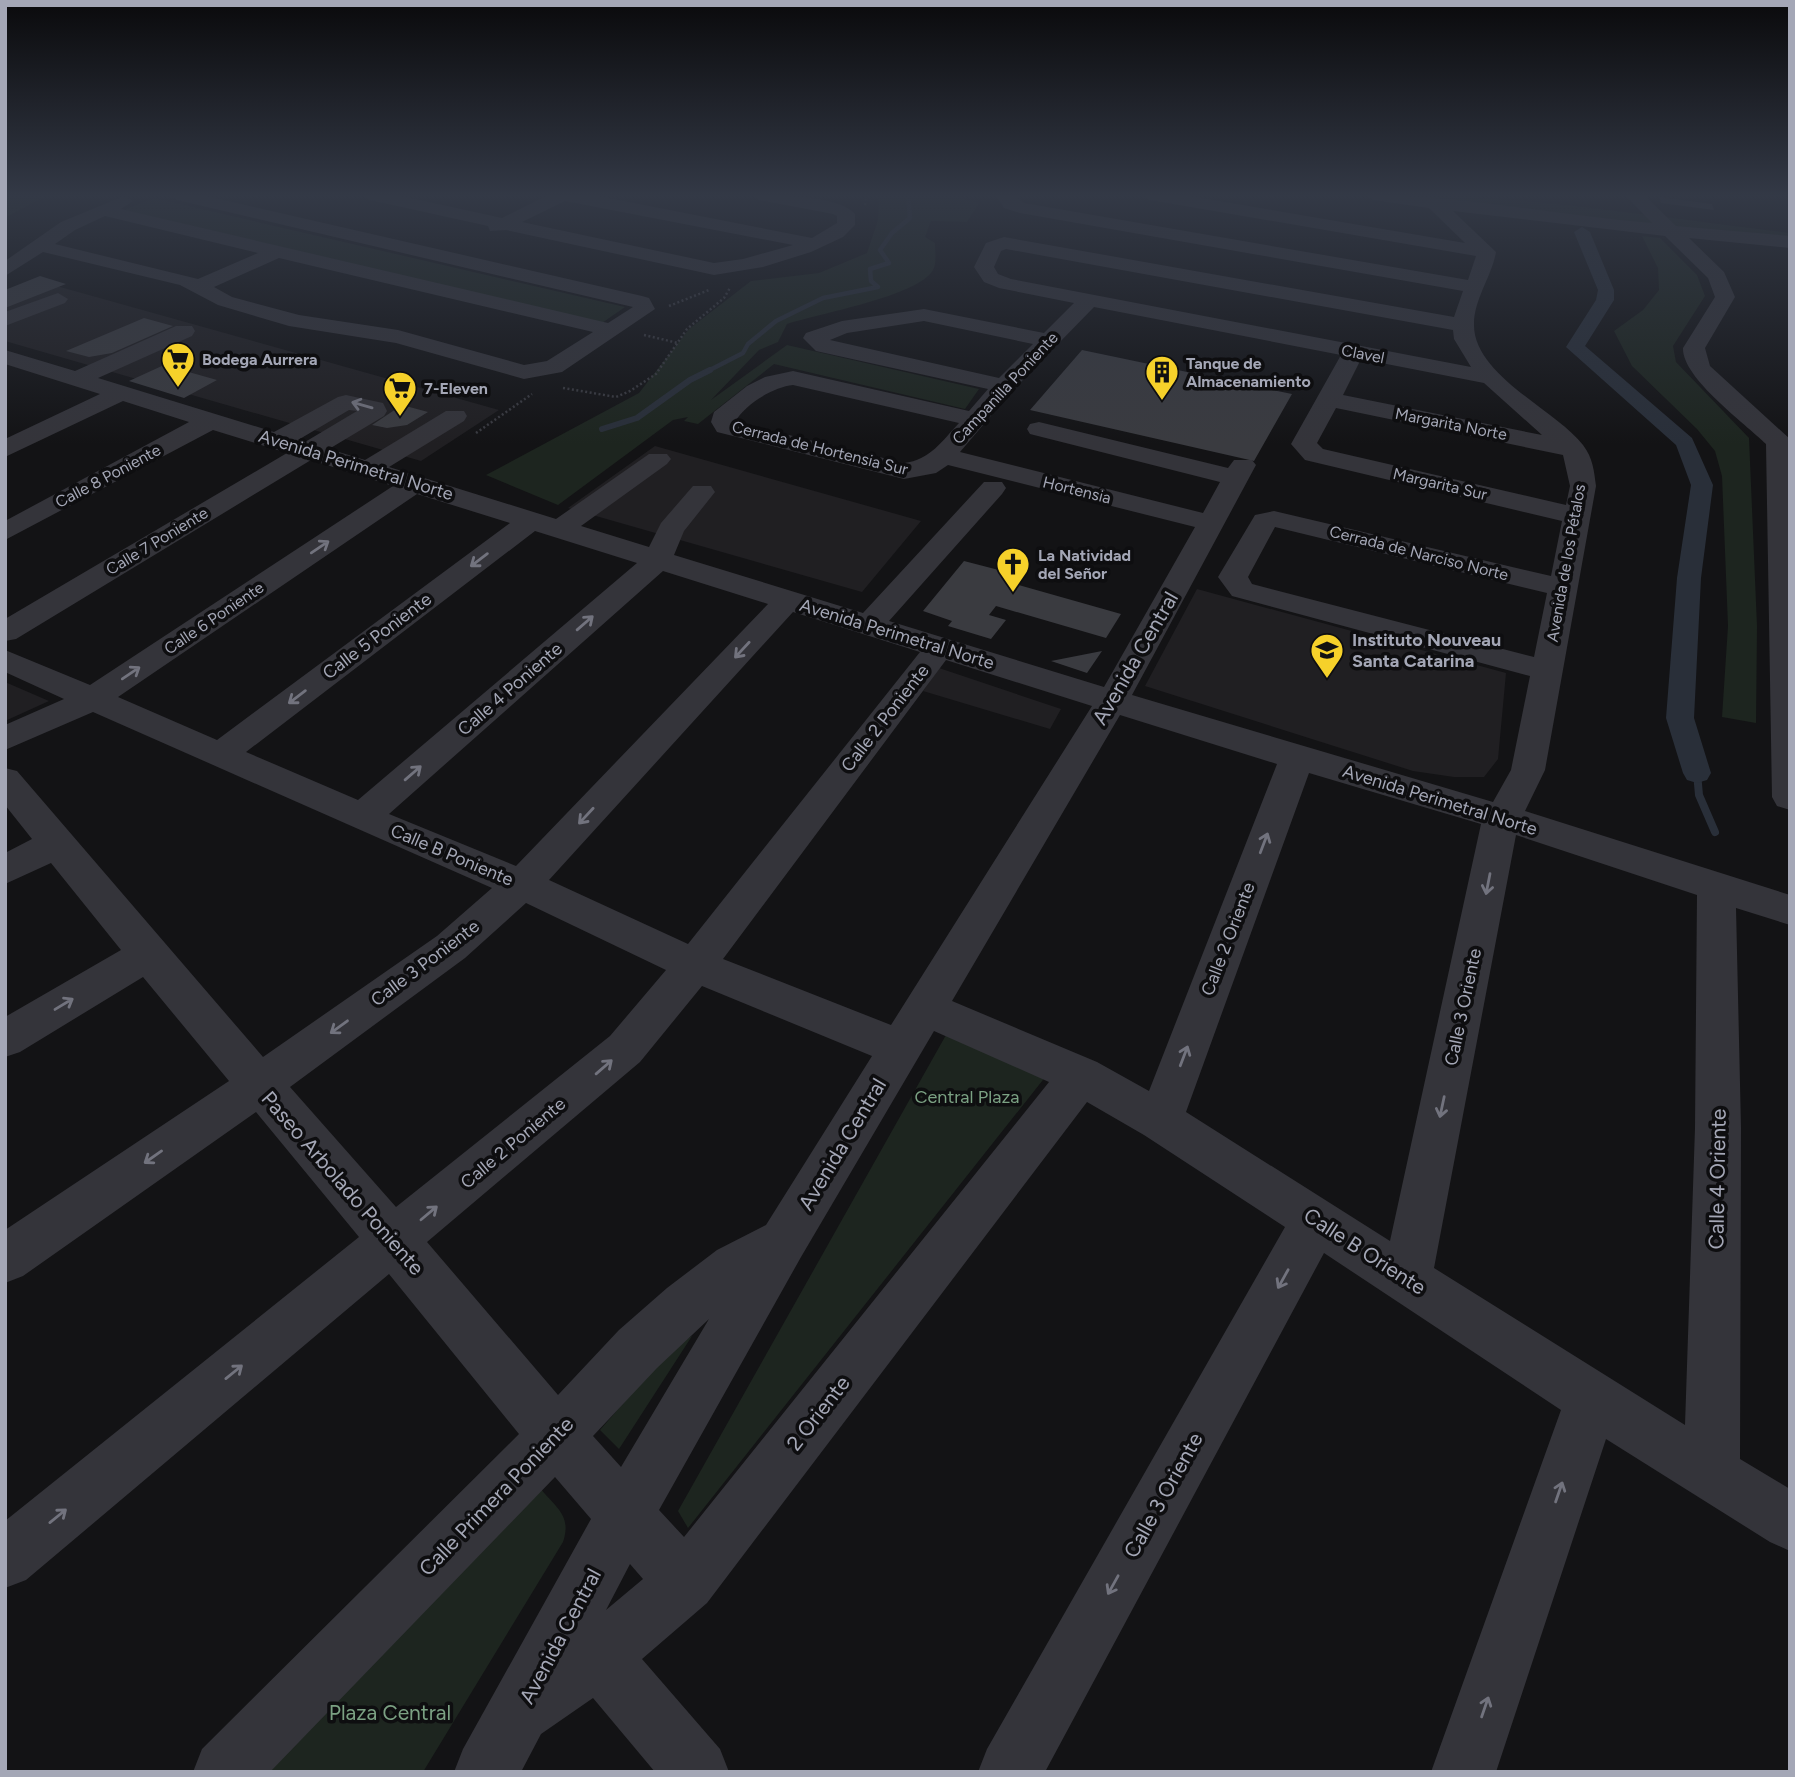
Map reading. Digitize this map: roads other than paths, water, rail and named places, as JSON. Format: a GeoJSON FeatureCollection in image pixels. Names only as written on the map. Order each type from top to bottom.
{"type":"FeatureCollection","features":[{"type":"Feature","properties":{"kind":"street"},"geometry":{"type":"LineString","coordinates":[[170,278],[199,285],[225,301],[297,321],[398,337],[513,370],[537,372],[554,367],[644,309],[645,305],[531,278]]}},
{"type":"Feature","properties":{"kind":"street"},"geometry":{"type":"LineString","coordinates":[[199,285],[215,278]]}},
{"type":"Feature","properties":{"kind":"street"},"geometry":{"type":"LineString","coordinates":[[390,278],[612,330]]}},
{"type":"Feature","properties":{"kind":"street","name":"Clavel"},"geometry":{"type":"LineString","coordinates":[[991,278],[1089,300],[1489,377]]}},
{"type":"Feature","properties":{"kind":"street","name":"Clavel"},"geometry":{"type":"LineString","coordinates":[[1207,278],[1462,325]]}},
{"type":"Feature","properties":{"kind":"street"},"geometry":{"type":"LineString","coordinates":[[1427,278],[1476,287]]}},
{"type":"Feature","properties":{"kind":"street"},"geometry":{"type":"LineString","coordinates":[[1479,278],[1462,325],[1474,358],[1489,377],[1573,449]]}},
{"type":"Feature","properties":{"kind":"street"},"geometry":{"type":"LineString","coordinates":[[1718,278],[1724,287],[1725,297],[1694,348],[1694,357],[1701,370],[1784,443],[1790,797]]}},
{"type":"Feature","properties":{"kind":"street"},"geometry":{"type":"LineString","coordinates":[[400,298],[423,286]]}},
{"type":"Feature","properties":{"kind":"street"},"geometry":{"type":"LineString","coordinates":[[5,320],[58,299]]}},
{"type":"Feature","properties":{"kind":"street","name":"Campanilla Poniente"},"geometry":{"type":"LineString","coordinates":[[918,471],[943,456],[1004,386],[1089,300]]}},
{"type":"Feature","properties":{"kind":"street"},"geometry":{"type":"LineString","coordinates":[[341,327],[376,310]]}},
{"type":"Feature","properties":{"kind":"street"},"geometry":{"type":"LineString","coordinates":[[1004,386],[824,346],[814,341],[818,335],[833,329],[924,315],[1048,340]]}},
{"type":"Feature","properties":{"kind":"street"},"geometry":{"type":"LineString","coordinates":[[5,449],[100,387],[185,339]]}},
{"type":"Feature","properties":{"kind":"street"},"geometry":{"type":"LineString","coordinates":[[1329,399],[1354,352]]}},
{"type":"Feature","properties":{"kind":"street","name":"Avenida Perimetral Norte"},"geometry":{"type":"LineString","coordinates":[[5,357],[547,523],[658,560],[1297,758],[1502,817],[1790,910]]}},
{"type":"Feature","properties":{"kind":"street"},"geometry":{"type":"LineString","coordinates":[[5,379],[34,366]]}},
{"type":"Feature","properties":{"kind":"street","name":"Cerrada de Hortensia Sur"},"geometry":{"type":"LineString","coordinates":[[918,471],[879,465],[726,426],[723,417],[765,385],[781,378],[806,379],[974,419]]}},
{"type":"Feature","properties":{"kind":"street","name":"Margarita Norte"},"geometry":{"type":"LineString","coordinates":[[1329,399],[1573,449]]}},
{"type":"Feature","properties":{"kind":"street","name":"Margarita Sur"},"geometry":{"type":"LineString","coordinates":[[1329,399],[1304,444],[1314,455],[1576,516]]}},
{"type":"Feature","properties":{"kind":"street","name":"Calle 7 Poniente"},"geometry":{"type":"LineString","coordinates":[[5,632],[375,411],[375,408],[346,402],[277,441]]}},
{"type":"Feature","properties":{"kind":"street"},"geometry":{"type":"LineString","coordinates":[[368,469],[455,416]]}},
{"type":"Feature","properties":{"kind":"street","name":"Calle 8 Poniente"},"geometry":{"type":"LineString","coordinates":[[5,531],[210,421]]}},
{"type":"Feature","properties":{"kind":"street","name":"Avenida Central"},"geometry":{"type":"LineString","coordinates":[[486,1772],[624,1516],[784,1240],[1113,699],[1239,471],[1039,429]]}},
{"type":"Feature","properties":{"kind":"street","name":"Avenida de los Pétalos"},"geometry":{"type":"LineString","coordinates":[[1502,817],[1517,796],[1528,770],[1563,589],[1583,485],[1580,463],[1573,449]]}},
{"type":"Feature","properties":{"kind":"street","name":"Hortensia"},"geometry":{"type":"LineString","coordinates":[[943,456],[1212,523]]}},
{"type":"Feature","properties":{"kind":"street","name":"Calle 5 Poniente"},"geometry":{"type":"LineString","coordinates":[[222,754],[547,523],[658,459]]}},
{"type":"Feature","properties":{"kind":"street","name":"Calle 6 Poniente"},"geometry":{"type":"LineString","coordinates":[[5,739],[92,699],[415,483]]}},
{"type":"Feature","properties":{"kind":"street"},"geometry":{"type":"LineString","coordinates":[[868,625],[992,488]]}},
{"type":"Feature","properties":{"kind":"street"},"geometry":{"type":"LineString","coordinates":[[658,560],[671,529],[702,492]]}},
{"type":"Feature","properties":{"kind":"street","name":"Cerrada de Narciso Norte"},"geometry":{"type":"LineString","coordinates":[[1546,670],[1242,590],[1233,577],[1265,521],[1274,519],[1563,589]]}},
{"type":"Feature","properties":{"kind":"street","name":"Calle 4 Poniente"},"geometry":{"type":"LineString","coordinates":[[362,817],[658,560]]}},
{"type":"Feature","properties":{"kind":"street","name":"Calle 3 Poniente"},"geometry":{"type":"LineString","coordinates":[[5,1259],[259,1085],[451,947],[522,884],[788,600]]}},
{"type":"Feature","properties":{"kind":"street","name":"Calle 2 Poniente"},"geometry":{"type":"LineString","coordinates":[[5,1559],[395,1242],[625,1049],[695,965],[940,648]]}},
{"type":"Feature","properties":{"kind":"street","name":"Calle B Poniente"},"geometry":{"type":"LineString","coordinates":[[5,660],[362,817],[522,884],[695,965],[912,1028]]}},
{"type":"Feature","properties":{"kind":"street","name":"Calle 2 Oriente"},"geometry":{"type":"LineString","coordinates":[[1160,1120],[1297,758]]}},
{"type":"Feature","properties":{"kind":"street","name":"Paseo Arbolado Poniente"},"geometry":{"type":"LineString","coordinates":[[5,780],[146,955],[395,1242],[624,1516],[686,1582]]}},
{"type":"Feature","properties":{"kind":"street","name":"Calle 3 Oriente"},"geometry":{"type":"LineString","coordinates":[[1406,1278],[1502,817]]}},
{"type":"Feature","properties":{"kind":"street"},"geometry":{"type":"LineString","coordinates":[[5,870],[56,843]]}},
{"type":"Feature","properties":{"kind":"street","name":"Calle 4 Oriente"},"geometry":{"type":"LineString","coordinates":[[1712,1472],[1718,1128],[1716,886]]}},
{"type":"Feature","properties":{"kind":"street"},"geometry":{"type":"LineString","coordinates":[[5,1039],[146,955]]}},
{"type":"Feature","properties":{"kind":"street","name":"Calle B Oriente"},"geometry":{"type":"LineString","coordinates":[[912,1028],[1081,1076],[1160,1120],[1592,1399],[1790,1521]]}},
{"type":"Feature","properties":{"kind":"street","name":"2 Oriente"},"geometry":{"type":"LineString","coordinates":[[519,1714],[598,1656],[686,1582],[1081,1076]]}},
{"type":"Feature","properties":{"kind":"street","name":"Calle 3 Oriente"},"geometry":{"type":"LineString","coordinates":[[1010,1772],[1316,1219]]}},
{"type":"Feature","properties":{"kind":"street","name":"Calle Primera Poniente"},"geometry":{"type":"LineString","coordinates":[[225,1772],[556,1436],[638,1349],[685,1306],[735,1268],[784,1240]]}},
{"type":"Feature","properties":{"kind":"street"},"geometry":{"type":"LineString","coordinates":[[1463,1772],[1592,1399]]}},
{"type":"Feature","properties":{"kind":"street"},"geometry":{"type":"LineString","coordinates":[[598,1656],[697,1772]]}},
{"type":"Feature","properties":{"kind":"waterway"},"geometry":{"type":"LineString","coordinates":[[706,372],[743,353],[748,344],[776,321],[823,298],[878,287],[871,278]]}},
{"type":"Feature","properties":{"kind":"waterway"},"geometry":{"type":"LineString","coordinates":[[1601,278],[1606,290],[1605,300],[1575,347],[1685,442],[1702,485],[1689,578],[1680,718],[1697,773]]}},
{"type":"Feature","properties":{"kind":"waterway"},"geometry":{"type":"LineString","coordinates":[[706,372],[710,370]]}},
{"type":"Feature","properties":{"kind":"waterway"},"geometry":{"type":"LineString","coordinates":[[602,429],[637,418],[690,380],[706,372]]}},
{"type":"Feature","properties":{"kind":"waterway"},"geometry":{"type":"LineString","coordinates":[[1697,773],[1699,795],[1715,832]]}},
{"type":"Feature","properties":{"kind":"place","name":"Bodega Aurrera"},"geometry":{"type":"Point","coordinates":[178,389]}},
{"type":"Feature","properties":{"kind":"place","name":"Tanque de Almacenamiento"},"geometry":{"type":"Point","coordinates":[1162,402]}},
{"type":"Feature","properties":{"kind":"place","name":"7-Eleven"},"geometry":{"type":"Point","coordinates":[400,418]}},
{"type":"Feature","properties":{"kind":"place","name":"La Natividad del Señor"},"geometry":{"type":"Point","coordinates":[1013,594]}},
{"type":"Feature","properties":{"kind":"place","name":"Instituto Nouveau Santa Catarina"},"geometry":{"type":"Point","coordinates":[1327,680]}},
{"type":"Feature","properties":{"kind":"park label","name":"Central Plaza"},"geometry":{"type":"Point","coordinates":[967,1097]}},
{"type":"Feature","properties":{"kind":"park label","name":"Plaza Central"},"geometry":{"type":"Point","coordinates":[390,1712]}}]}
